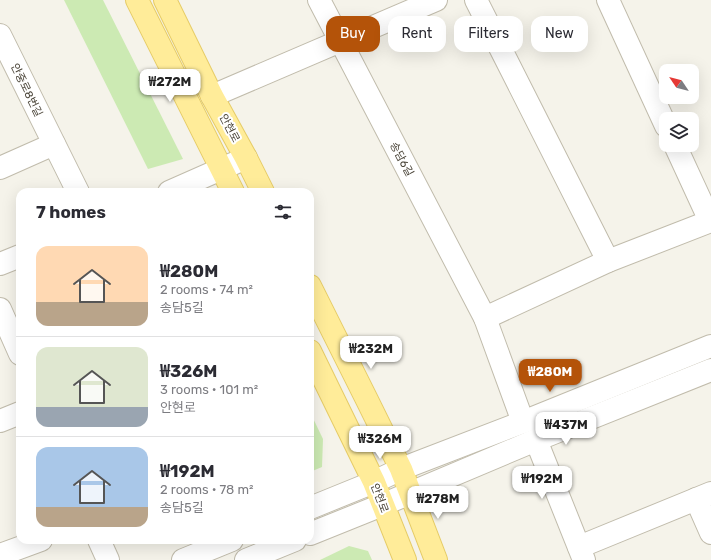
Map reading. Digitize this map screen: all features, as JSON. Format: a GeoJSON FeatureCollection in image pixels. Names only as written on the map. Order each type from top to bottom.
{"type":"FeatureCollection","features":[{"type":"Feature","properties":{"kind":"main road"},"geometry":{"type":"LineString","coordinates":[[137,0],[231,188]]}},
{"type":"Feature","properties":{"kind":"main road","name":"안현로"},"geometry":{"type":"LineString","coordinates":[[165,0],[212,96],[261,188]]}},
{"type":"Feature","properties":{"kind":"main road"},"geometry":{"type":"LineString","coordinates":[[314,294],[401,469],[436,560]]}},
{"type":"Feature","properties":{"kind":"main road","name":"안현로"},"geometry":{"type":"LineString","coordinates":[[314,359],[374,482],[405,560]]}},
{"type":"Feature","properties":{"kind":"street","name":"송담6길"},"geometry":{"type":"LineString","coordinates":[[319,0],[327,16]]}},
{"type":"Feature","properties":{"kind":"street"},"geometry":{"type":"LineString","coordinates":[[380,24],[436,0]]}},
{"type":"Feature","properties":{"kind":"street"},"geometry":{"type":"LineString","coordinates":[[476,0],[608,261]]}},
{"type":"Feature","properties":{"kind":"street"},"geometry":{"type":"LineString","coordinates":[[608,0],[660,112]]}},
{"type":"Feature","properties":{"kind":"street","name":"안중로8번길"},"geometry":{"type":"LineString","coordinates":[[0,35],[76,188]]}},
{"type":"Feature","properties":{"kind":"street"},"geometry":{"type":"LineString","coordinates":[[212,96],[326,48]]}},
{"type":"Feature","properties":{"kind":"street","name":"송담6길"},"geometry":{"type":"LineString","coordinates":[[345,52],[485,318],[523,422]]}},
{"type":"Feature","properties":{"kind":"street"},"geometry":{"type":"LineString","coordinates":[[0,168],[54,144]]}},
{"type":"Feature","properties":{"kind":"street"},"geometry":{"type":"LineString","coordinates":[[485,318],[608,261],[711,221],[678,152]]}},
{"type":"Feature","properties":{"kind":"street"},"geometry":{"type":"LineString","coordinates":[[178,188],[246,158]]}},
{"type":"Feature","properties":{"kind":"street"},"geometry":{"type":"LineString","coordinates":[[0,264],[16,258]]}},
{"type":"Feature","properties":{"kind":"street"},"geometry":{"type":"LineString","coordinates":[[0,309],[16,345]]}},
{"type":"Feature","properties":{"kind":"street"},"geometry":{"type":"LineString","coordinates":[[314,506],[374,482],[401,469],[523,422],[711,346]]}},
{"type":"Feature","properties":{"kind":"street"},"geometry":{"type":"LineString","coordinates":[[314,532],[536,440],[711,370]]}},
{"type":"Feature","properties":{"kind":"street"},"geometry":{"type":"LineString","coordinates":[[0,421],[16,415]]}},
{"type":"Feature","properties":{"kind":"street"},"geometry":{"type":"LineString","coordinates":[[536,440],[582,554],[704,496],[711,533]]}},
{"type":"Feature","properties":{"kind":"street"},"geometry":{"type":"LineString","coordinates":[[0,555],[30,544]]}},
{"type":"Feature","properties":{"kind":"street"},"geometry":{"type":"LineString","coordinates":[[102,544],[108,560]]}},
{"type":"Feature","properties":{"kind":"street"},"geometry":{"type":"LineString","coordinates":[[183,560],[222,544]]}},
{"type":"Feature","properties":{"kind":"street"},"geometry":{"type":"LineString","coordinates":[[246,560],[285,544]]}},
{"type":"Feature","properties":{"kind":"green space"},"geometry":{"type":"Polygon","coordinates":[[[64,0],[103,0],[183,159],[148,169],[64,0]]]}},
{"type":"Feature","properties":{"kind":"green space"},"geometry":{"type":"Polygon","coordinates":[[[314,420],[323,439],[322,467],[314,470],[314,420]]]}},
{"type":"Feature","properties":{"kind":"green space"},"geometry":{"type":"Polygon","coordinates":[[[349,546],[368,551],[372,560],[320,560],[349,546]]]}}]}
